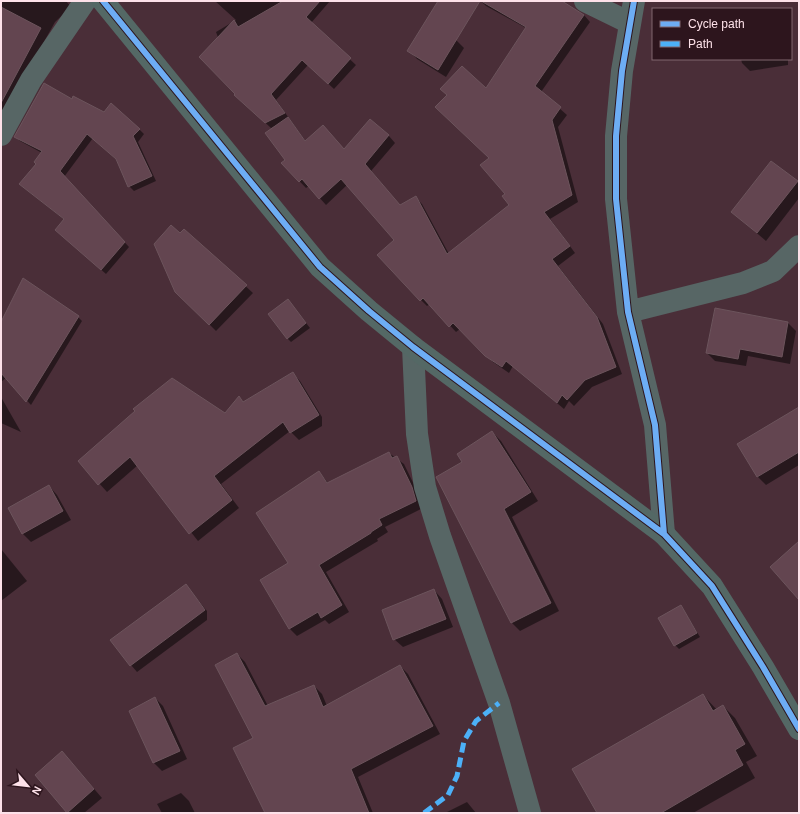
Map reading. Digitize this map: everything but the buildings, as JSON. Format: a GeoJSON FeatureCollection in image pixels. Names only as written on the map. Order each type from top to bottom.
{"type":"FeatureCollection","features":[{"type":"Feature","properties":{"kind":"street"},"geometry":{"type":"LineString","coordinates":[[1,135],[31,80],[85,1]]}},
{"type":"Feature","properties":{"kind":"street"},"geometry":{"type":"LineString","coordinates":[[103,1],[320,267],[369,311],[413,347],[664,534],[712,586],[763,667],[799,729]]}},
{"type":"Feature","properties":{"kind":"street"},"geometry":{"type":"LineString","coordinates":[[585,1],[630,22]]}},
{"type":"Feature","properties":{"kind":"street"},"geometry":{"type":"LineString","coordinates":[[634,1],[622,71],[616,136],[616,200],[628,312],[655,425],[664,534]]}},
{"type":"Feature","properties":{"kind":"street"},"geometry":{"type":"LineString","coordinates":[[628,312],[743,283],[773,271],[799,246]]}},
{"type":"Feature","properties":{"kind":"street"},"geometry":{"type":"LineString","coordinates":[[413,347],[417,434],[425,486],[440,536],[499,703],[530,813]]}},
{"type":"Feature","properties":{"kind":"marked path"},"geometry":{"type":"LineString","coordinates":[[424,813],[448,795],[457,776],[464,741],[476,721],[499,703]]}},
{"type":"Feature","properties":{"kind":"cycle path"},"geometry":{"type":"LineString","coordinates":[[103,1],[320,267],[369,311],[413,347],[664,534],[712,586],[763,667],[799,729]]}},
{"type":"Feature","properties":{"kind":"cycle path"},"geometry":{"type":"LineString","coordinates":[[634,1],[622,71],[616,136],[616,199],[628,312],[655,425],[664,534]]}}]}
